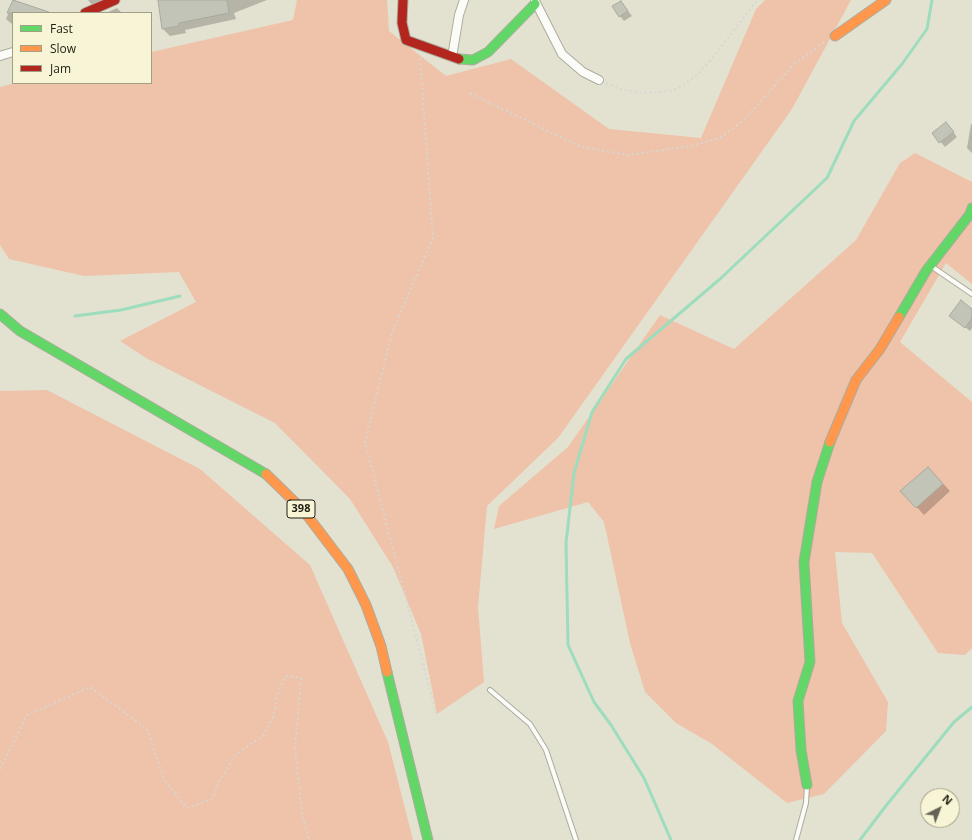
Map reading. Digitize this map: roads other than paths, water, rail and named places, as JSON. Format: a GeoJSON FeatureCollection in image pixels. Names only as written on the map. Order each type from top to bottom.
{"type":"FeatureCollection","features":[{"type":"Feature","properties":{"kind":"street"},"geometry":{"type":"LineString","coordinates":[[87,12],[115,0]]}},
{"type":"Feature","properties":{"kind":"street"},"geometry":{"type":"LineString","coordinates":[[403,0],[402,23],[406,40],[419,46],[462,60],[473,60],[488,52],[535,2],[562,54],[583,72],[599,80]]}},
{"type":"Feature","properties":{"kind":"street"},"geometry":{"type":"LineString","coordinates":[[452,57],[459,15],[464,0]]}},
{"type":"Feature","properties":{"kind":"street"},"geometry":{"type":"LineString","coordinates":[[835,36],[886,0]]}},
{"type":"Feature","properties":{"kind":"street"},"geometry":{"type":"LineString","coordinates":[[0,56],[12,52]]}},
{"type":"Feature","properties":{"kind":"street"},"geometry":{"type":"LineString","coordinates":[[807,785],[801,750],[798,701],[810,662],[804,562],[817,482],[829,444],[856,380],[880,349],[931,265],[970,214],[972,208]]}},
{"type":"Feature","properties":{"kind":"street","name":"398"},"geometry":{"type":"LineString","coordinates":[[0,314],[20,331],[268,475],[303,510],[348,569],[366,605],[380,646],[428,840]]}},
{"type":"Feature","properties":{"kind":"lane"},"geometry":{"type":"LineString","coordinates":[[931,265],[972,294]]}},
{"type":"Feature","properties":{"kind":"lane"},"geometry":{"type":"LineString","coordinates":[[490,690],[530,724],[546,750],[576,840]]}},
{"type":"Feature","properties":{"kind":"lane"},"geometry":{"type":"LineString","coordinates":[[796,840],[806,803],[807,785]]}},
{"type":"Feature","properties":{"kind":"waterway"},"geometry":{"type":"LineString","coordinates":[[671,840],[644,778],[611,725],[594,702],[568,645],[566,543],[574,473],[592,412],[626,359],[720,279],[827,178],[854,121],[902,64],[927,29],[932,0]]}},
{"type":"Feature","properties":{"kind":"waterway"},"geometry":{"type":"LineString","coordinates":[[75,316],[121,310],[180,296]]}},
{"type":"Feature","properties":{"kind":"waterway"},"geometry":{"type":"LineString","coordinates":[[860,840],[954,722],[972,707]]}}]}
